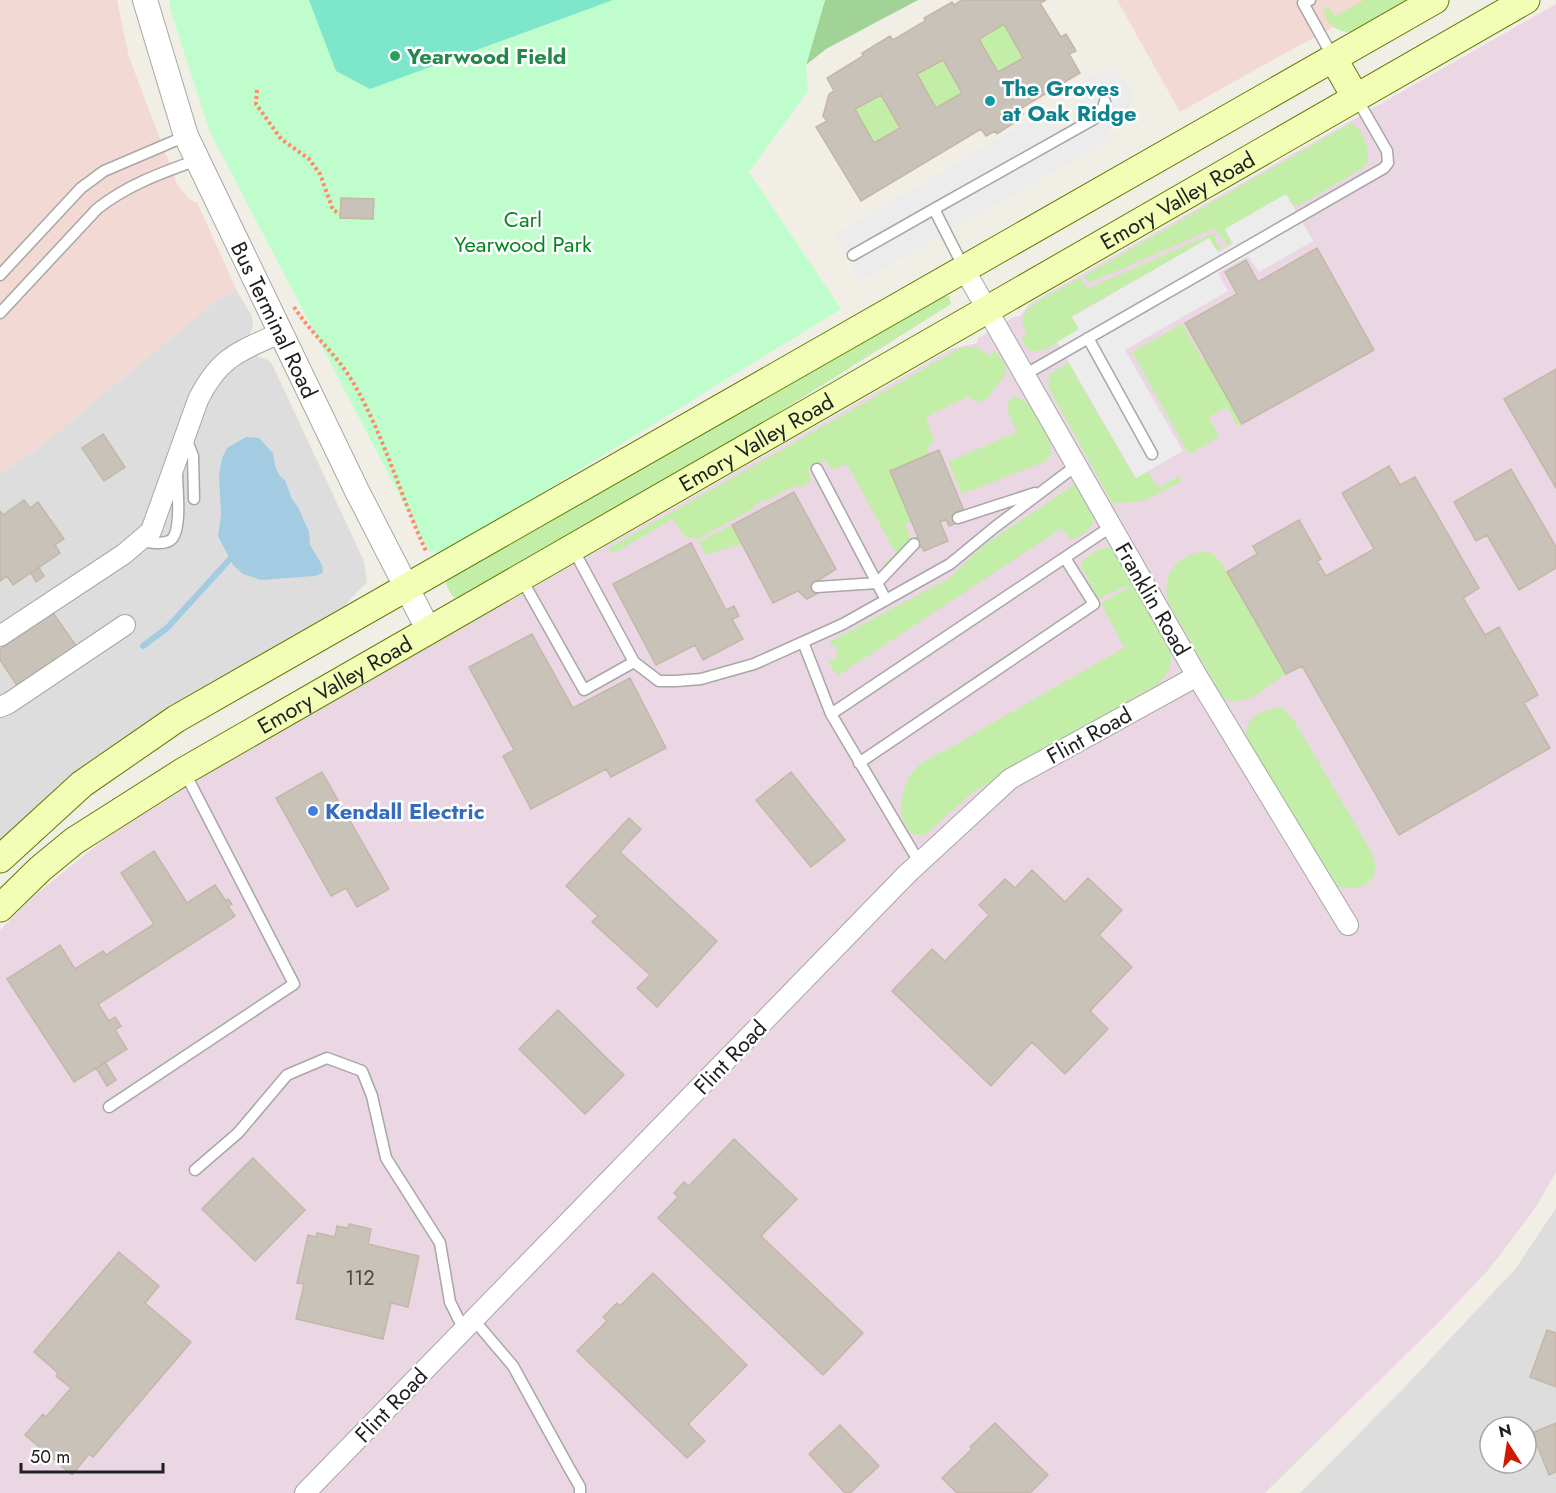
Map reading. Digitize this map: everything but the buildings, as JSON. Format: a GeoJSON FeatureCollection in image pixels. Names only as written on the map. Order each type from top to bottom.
{"type":"FeatureCollection","features":[{"type":"Feature","properties":{"kind":"main road","name":"Emory Valley Road"},"geometry":{"type":"LineString","coordinates":[[0,859],[82,784],[176,719],[1435,0]]}},
{"type":"Feature","properties":{"kind":"main road","name":"Emory Valley Road"},"geometry":{"type":"LineString","coordinates":[[0,908],[40,869],[74,842],[184,771],[1526,0]]}},
{"type":"Feature","properties":{"kind":"main road"},"geometry":{"type":"LineString","coordinates":[[1333,58],[1356,98]]}},
{"type":"Feature","properties":{"kind":"street","name":"Bus Terminal Road"},"geometry":{"type":"LineString","coordinates":[[145,0],[186,136],[280,333],[429,631]]}},
{"type":"Feature","properties":{"kind":"street","name":"Franklin Road"},"geometry":{"type":"LineString","coordinates":[[964,269],[1197,676],[1348,925]]}},
{"type":"Feature","properties":{"kind":"street"},"geometry":{"type":"LineString","coordinates":[[0,636],[124,554],[151,531],[198,400],[208,380],[231,356],[280,333]]}},
{"type":"Feature","properties":{"kind":"street"},"geometry":{"type":"LineString","coordinates":[[0,707],[126,625]]}},
{"type":"Feature","properties":{"kind":"street","name":"Flint Road"},"geometry":{"type":"LineString","coordinates":[[305,1493],[919,862],[1010,778],[1197,676]]}},
{"type":"Feature","properties":{"kind":"lane"},"geometry":{"type":"LineString","coordinates":[[1310,0],[1303,3],[1333,58]]}},
{"type":"Feature","properties":{"kind":"lane"},"geometry":{"type":"LineString","coordinates":[[1026,374],[1384,168],[1388,163],[1387,151],[1356,98]]}},
{"type":"Feature","properties":{"kind":"lane"},"geometry":{"type":"LineString","coordinates":[[853,255],[1094,119],[1102,111],[1105,101]]}},
{"type":"Feature","properties":{"kind":"lane"},"geometry":{"type":"LineString","coordinates":[[0,275],[66,203],[104,171],[186,136]]}},
{"type":"Feature","properties":{"kind":"lane"},"geometry":{"type":"LineString","coordinates":[[0,313],[97,209],[112,196],[153,176],[197,160]]}},
{"type":"Feature","properties":{"kind":"lane"},"geometry":{"type":"LineString","coordinates":[[934,209],[964,269]]}},
{"type":"Feature","properties":{"kind":"lane"},"geometry":{"type":"LineString","coordinates":[[1088,338],[1152,454]]}},
{"type":"Feature","properties":{"kind":"lane"},"geometry":{"type":"LineString","coordinates":[[186,437],[193,456],[194,499]]}},
{"type":"Feature","properties":{"kind":"lane"},"geometry":{"type":"LineString","coordinates":[[573,548],[634,662],[659,681],[701,679],[754,664],[843,624],[950,564],[1077,465]]}},
{"type":"Feature","properties":{"kind":"lane"},"geometry":{"type":"LineString","coordinates":[[817,469],[886,600]]}},
{"type":"Feature","properties":{"kind":"lane"},"geometry":{"type":"LineString","coordinates":[[958,518],[1041,491]]}},
{"type":"Feature","properties":{"kind":"lane"},"geometry":{"type":"LineString","coordinates":[[831,714],[1112,526]]}},
{"type":"Feature","properties":{"kind":"lane"},"geometry":{"type":"LineString","coordinates":[[818,587],[877,583],[914,544]]}},
{"type":"Feature","properties":{"kind":"lane"},"geometry":{"type":"LineString","coordinates":[[859,763],[1094,604],[1065,558]]}},
{"type":"Feature","properties":{"kind":"lane"},"geometry":{"type":"LineString","coordinates":[[520,578],[584,690],[634,662]]}},
{"type":"Feature","properties":{"kind":"lane"},"geometry":{"type":"LineString","coordinates":[[802,642],[831,714],[919,862]]}},
{"type":"Feature","properties":{"kind":"lane"},"geometry":{"type":"LineString","coordinates":[[109,1107],[294,984],[184,771]]}},
{"type":"Feature","properties":{"kind":"lane"},"geometry":{"type":"LineString","coordinates":[[195,1170],[238,1133],[287,1075],[327,1058],[362,1071],[372,1096],[386,1158],[440,1243],[450,1302],[469,1325],[513,1366],[580,1487],[580,1493]]}},
{"type":"Feature","properties":{"kind":"path"},"geometry":{"type":"LineString","coordinates":[[256,90],[256,104],[281,139],[314,165],[323,181],[333,210],[340,214]]}},
{"type":"Feature","properties":{"kind":"path"},"geometry":{"type":"LineString","coordinates":[[290,299],[294,309],[350,376],[371,414],[396,481],[435,571]]}},
{"type":"Feature","properties":{"kind":"shaded area"},"geometry":{"type":"Polygon","coordinates":[[[0,0],[117,0],[129,57],[178,186],[190,200],[197,202],[237,291],[218,299],[38,448],[0,473],[0,0]]]}},
{"type":"Feature","properties":{"kind":"shaded area"},"geometry":{"type":"Polygon","coordinates":[[[1117,0],[1385,0],[1180,112],[1117,0]]]}},
{"type":"Feature","properties":{"kind":"shaded area"},"geometry":{"type":"Polygon","coordinates":[[[1556,4],[1556,1172],[1536,1207],[1490,1268],[1441,1320],[1265,1493],[0,1493],[0,930],[34,896],[102,841],[205,775],[951,349],[977,343],[978,338],[1014,317],[1020,316],[1029,304],[1556,4]]]}},
{"type":"Feature","properties":{"kind":"shaded area"},"geometry":{"type":"Polygon","coordinates":[[[1108,70],[1117,72],[1129,84],[1133,97],[1129,115],[1121,125],[1106,131],[1111,139],[860,282],[835,234],[1025,123],[1046,122],[1057,128],[1068,126],[1076,119],[1072,103],[1077,86],[1084,78],[1108,70]]]}},
{"type":"Feature","properties":{"kind":"shaded area"},"geometry":{"type":"Polygon","coordinates":[[[1286,194],[1313,241],[1259,272],[1248,256],[1218,273],[1228,291],[1125,350],[1183,451],[1136,478],[1057,342],[1079,329],[1072,317],[1209,238],[1218,253],[1233,244],[1225,229],[1286,194]]]}},
{"type":"Feature","properties":{"kind":"shaded area"},"geometry":{"type":"Polygon","coordinates":[[[237,291],[252,316],[253,327],[250,334],[258,357],[272,364],[364,561],[367,583],[338,614],[0,842],[0,473],[38,448],[218,299],[237,291]]]}},
{"type":"Feature","properties":{"kind":"shaded area"},"geometry":{"type":"Polygon","coordinates":[[[1556,1208],[1556,1493],[1300,1493],[1399,1393],[1516,1268],[1556,1208]]]}},
{"type":"Feature","properties":{"kind":"green space","name":"Carl Yearwood Park"},"geometry":{"type":"Polygon","coordinates":[[[169,0],[825,0],[806,65],[808,91],[749,172],[841,309],[454,547],[437,553],[429,552],[210,132],[169,0]]]}},
{"type":"Feature","properties":{"kind":"green space","name":"Yearwood Field"},"geometry":{"type":"Polygon","coordinates":[[[309,0],[613,0],[370,89],[336,71],[309,0]]]}},
{"type":"Feature","properties":{"kind":"green space"},"geometry":{"type":"Polygon","coordinates":[[[825,0],[918,0],[826,49],[806,65],[825,0]]]}},
{"type":"Feature","properties":{"kind":"green space"},"geometry":{"type":"Polygon","coordinates":[[[1364,0],[1410,0],[1352,32],[1341,31],[1328,22],[1324,7],[1329,8],[1335,16],[1364,0]]]}},
{"type":"Feature","properties":{"kind":"green space"},"geometry":{"type":"Polygon","coordinates":[[[1004,24],[1023,58],[998,72],[979,39],[1004,24]]]}},
{"type":"Feature","properties":{"kind":"green space"},"geometry":{"type":"Polygon","coordinates":[[[943,60],[962,93],[936,108],[917,74],[943,60]]]}},
{"type":"Feature","properties":{"kind":"green space"},"geometry":{"type":"Polygon","coordinates":[[[881,95],[900,128],[874,143],[855,109],[881,95]]]}},
{"type":"Feature","properties":{"kind":"green space"},"geometry":{"type":"Polygon","coordinates":[[[1351,123],[1356,126],[1365,140],[1368,161],[1363,168],[1298,206],[1293,205],[1287,194],[1225,230],[1231,242],[1226,247],[1224,238],[1221,238],[1215,228],[1089,283],[1084,276],[1351,123]]]}},
{"type":"Feature","properties":{"kind":"green space"},"geometry":{"type":"Polygon","coordinates":[[[1214,233],[1217,245],[1222,249],[1216,250],[1208,239],[1072,316],[1078,328],[1077,331],[1060,342],[1039,351],[1026,347],[1021,337],[1027,334],[1023,318],[1027,310],[1040,300],[1080,278],[1087,289],[1214,233]]]}},
{"type":"Feature","properties":{"kind":"green space"},"geometry":{"type":"Polygon","coordinates":[[[949,296],[951,304],[754,428],[457,599],[452,596],[446,584],[447,580],[939,298],[949,296]]]}},
{"type":"Feature","properties":{"kind":"green space"},"geometry":{"type":"Polygon","coordinates":[[[1182,324],[1202,359],[1205,358],[1242,424],[1238,426],[1227,407],[1209,417],[1219,437],[1189,454],[1132,352],[1182,324]]]}},
{"type":"Feature","properties":{"kind":"green space"},"geometry":{"type":"Polygon","coordinates":[[[962,347],[977,347],[990,356],[995,350],[1005,364],[1006,373],[986,400],[974,402],[969,396],[926,417],[934,440],[928,448],[929,454],[890,471],[911,522],[905,524],[911,540],[887,568],[883,564],[896,554],[847,464],[832,470],[825,460],[807,470],[811,477],[809,483],[798,488],[796,485],[768,500],[759,502],[752,509],[698,539],[685,537],[673,519],[612,554],[609,548],[962,347]]]}},
{"type":"Feature","properties":{"kind":"green space"},"geometry":{"type":"Polygon","coordinates":[[[1071,361],[1089,369],[1076,376],[1135,478],[1148,472],[1158,488],[1179,476],[1182,481],[1142,502],[1112,503],[1048,386],[1050,374],[1071,361]]]}},
{"type":"Feature","properties":{"kind":"green space"},"geometry":{"type":"Polygon","coordinates":[[[1015,396],[1028,403],[1050,440],[1051,457],[1042,463],[962,494],[948,462],[1017,432],[1007,411],[1009,401],[1015,396]]]}},
{"type":"Feature","properties":{"kind":"green space"},"geometry":{"type":"Polygon","coordinates":[[[1075,484],[1094,517],[1086,532],[1071,541],[1062,528],[839,675],[833,671],[828,659],[836,660],[837,647],[830,645],[831,641],[948,579],[984,545],[1075,484]]]}},
{"type":"Feature","properties":{"kind":"green space"},"geometry":{"type":"Polygon","coordinates":[[[732,525],[742,544],[706,555],[699,542],[732,525]]]}},
{"type":"Feature","properties":{"kind":"green space"},"geometry":{"type":"Polygon","coordinates":[[[1107,547],[1113,549],[1169,646],[1171,662],[1165,676],[1158,684],[973,792],[925,835],[912,833],[904,822],[901,803],[907,782],[917,767],[1124,648],[1101,603],[1127,589],[1126,586],[1098,599],[1081,566],[1091,554],[1107,547]]]}},
{"type":"Feature","properties":{"kind":"green space"},"geometry":{"type":"Polygon","coordinates":[[[1206,551],[1223,565],[1286,674],[1257,694],[1242,701],[1224,699],[1168,602],[1167,582],[1174,567],[1187,557],[1206,551]]]}},
{"type":"Feature","properties":{"kind":"green space"},"geometry":{"type":"Polygon","coordinates":[[[1275,708],[1283,708],[1295,722],[1372,853],[1375,872],[1367,883],[1352,888],[1334,886],[1248,742],[1247,727],[1255,716],[1275,708]]]}},
{"type":"Feature","properties":{"kind":"water"},"geometry":{"type":"Polygon","coordinates":[[[246,437],[259,438],[273,453],[275,466],[285,480],[292,499],[298,507],[309,532],[310,545],[322,565],[323,573],[315,576],[261,580],[243,574],[233,565],[218,536],[221,515],[219,475],[222,458],[227,448],[246,437]]]}},
{"type":"Feature","properties":{"kind":"waterway"},"geometry":{"type":"LineString","coordinates":[[143,646],[167,628],[230,559]]}},
{"type":"Feature","properties":{"kind":"place","name":"Yearwood Field"},"geometry":{"type":"Point","coordinates":[395,56]}},
{"type":"Feature","properties":{"kind":"place","name":"The Groves at Oak Ridge"},"geometry":{"type":"Point","coordinates":[990,101]}},
{"type":"Feature","properties":{"kind":"place","name":"Kendall Electric"},"geometry":{"type":"Point","coordinates":[313,811]}}]}
